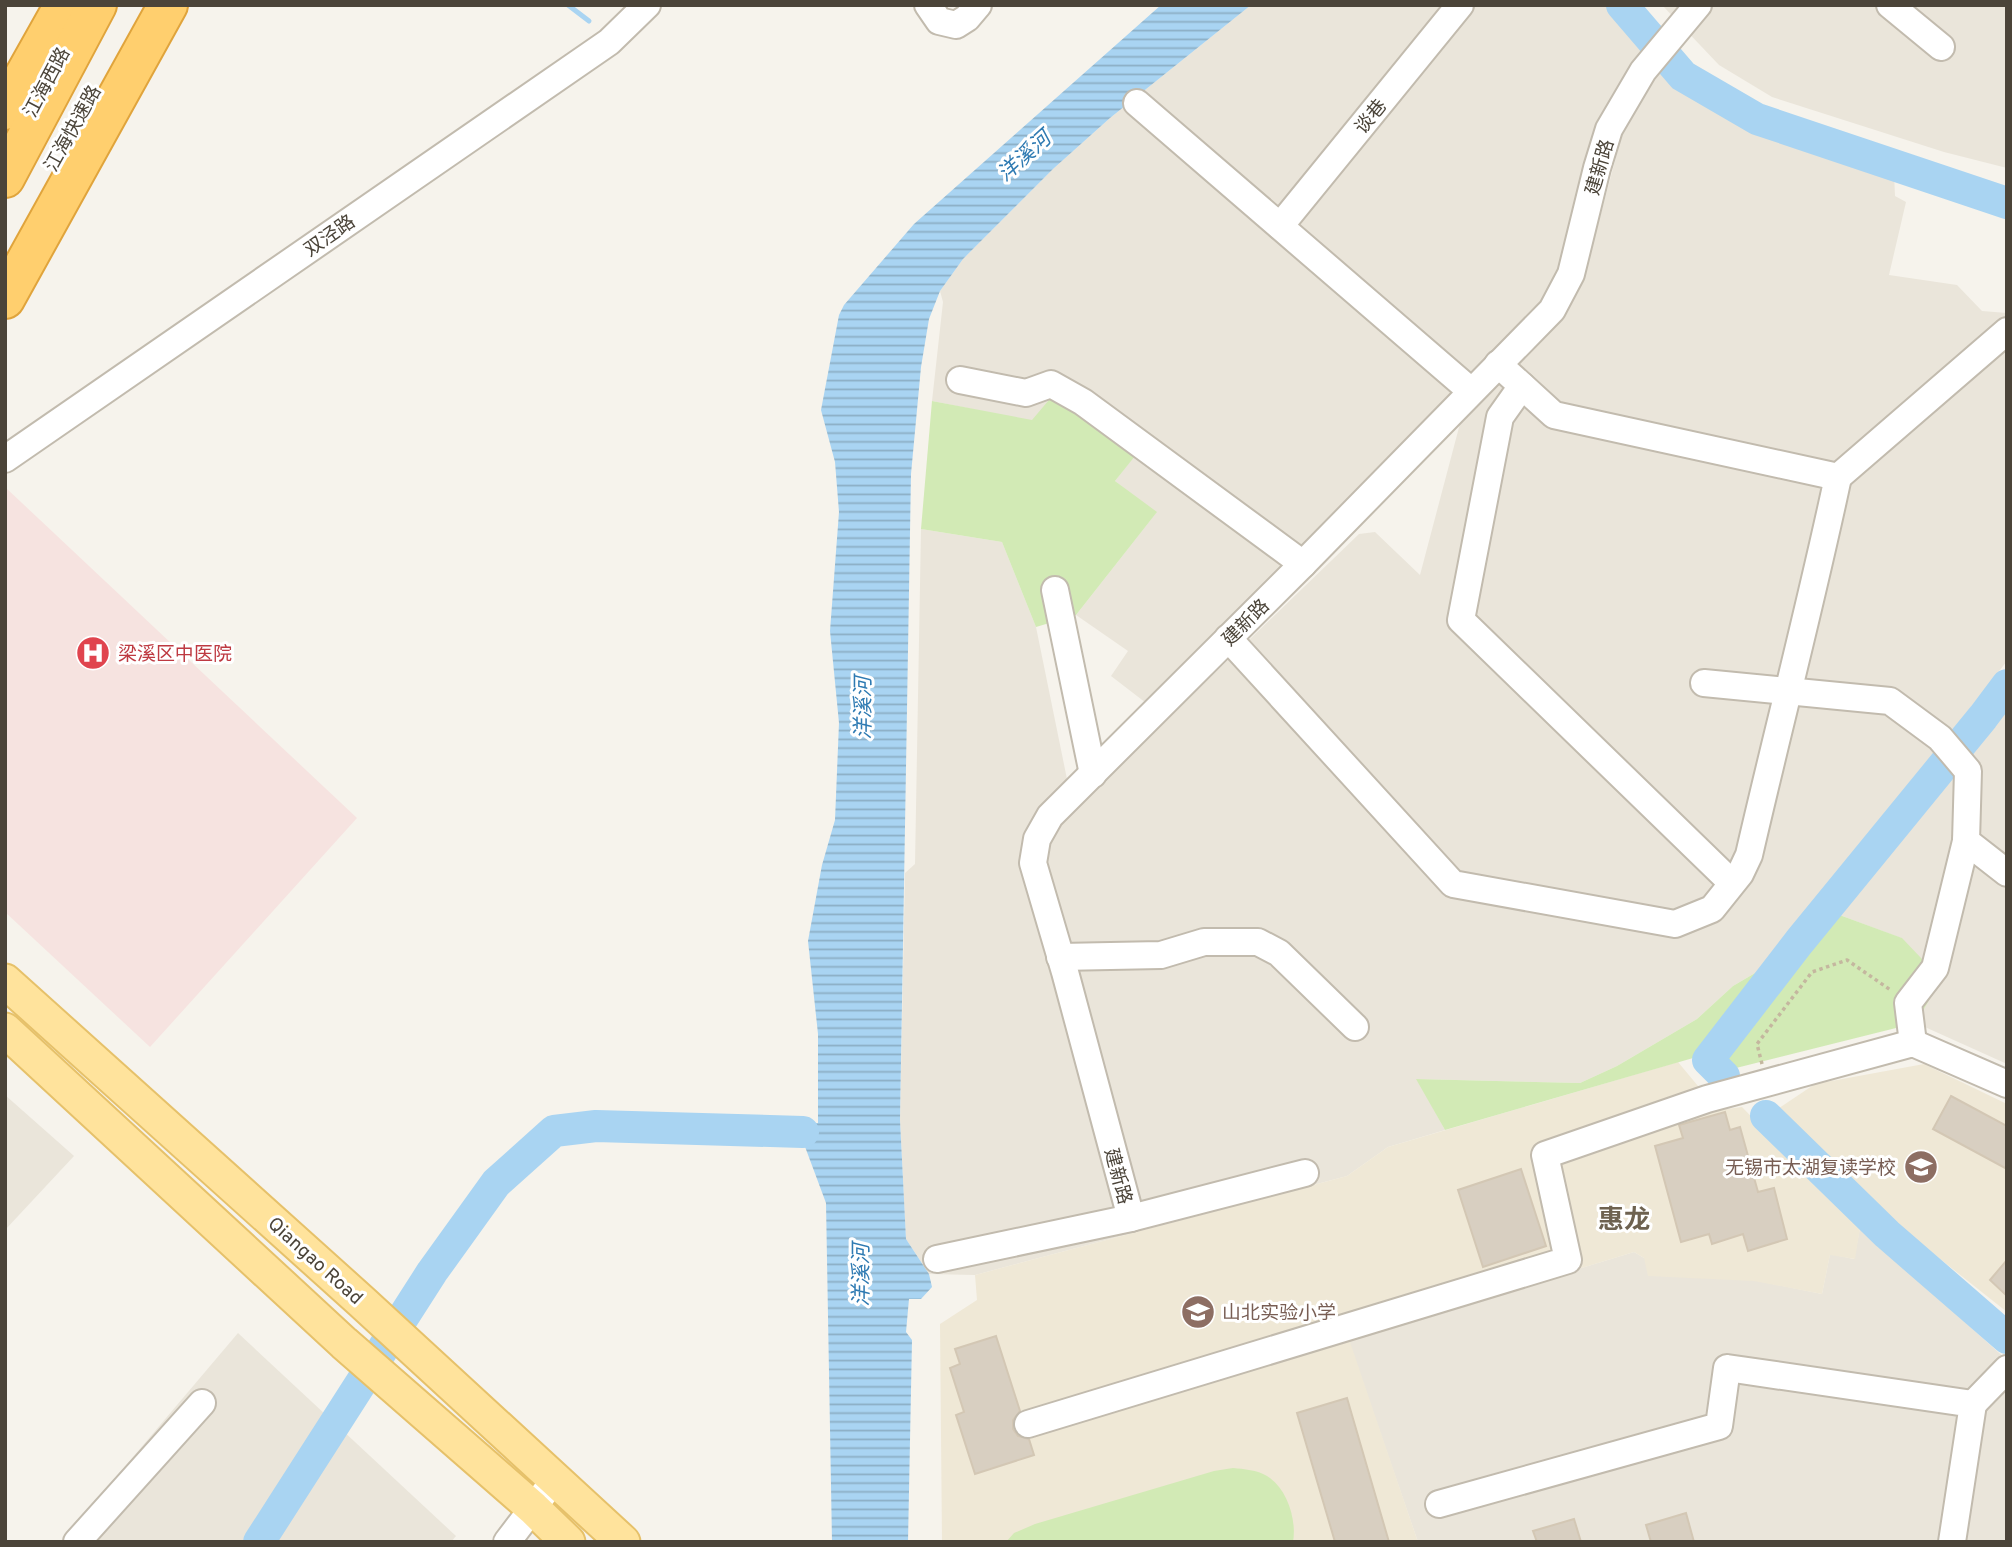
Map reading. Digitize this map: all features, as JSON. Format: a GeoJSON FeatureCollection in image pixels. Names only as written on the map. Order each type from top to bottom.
{"type":"FeatureCollection","features":[{"type":"Feature","properties":{"kind":"highway"},"geometry":{"type":"LineString","coordinates":[[5,110],[64,5]]}},
{"type":"Feature","properties":{"kind":"highway","name":"江海快速路"},"geometry":{"type":"LineString","coordinates":[[5,178],[97,5]]}},
{"type":"Feature","properties":{"kind":"highway","name":"江海快速路"},"geometry":{"type":"LineString","coordinates":[[5,252],[141,5]]}},
{"type":"Feature","properties":{"kind":"highway"},"geometry":{"type":"LineString","coordinates":[[5,299],[169,5]]}},
{"type":"Feature","properties":{"kind":"main road","name":"江海西路"},"geometry":{"type":"LineString","coordinates":[[5,159],[87,5]]}},
{"type":"Feature","properties":{"kind":"main road"},"geometry":{"type":"LineString","coordinates":[[5,291],[157,5]]}},
{"type":"Feature","properties":{"kind":"main road","name":"Qiangao Road"},"geometry":{"type":"LineString","coordinates":[[5,981],[362,1302],[623,1542]]}},
{"type":"Feature","properties":{"kind":"main road"},"geometry":{"type":"LineString","coordinates":[[5,1030],[344,1343],[533,1508],[568,1542]]}},
{"type":"Feature","properties":{"kind":"street","name":"双泾路"},"geometry":{"type":"LineString","coordinates":[[5,459],[609,42],[646,5]]}},
{"type":"Feature","properties":{"kind":"street"},"geometry":{"type":"LineString","coordinates":[[928,5],[939,22],[956,25],[967,18],[978,5]]}},
{"type":"Feature","properties":{"kind":"street","name":"谈巷"},"geometry":{"type":"LineString","coordinates":[[1280,226],[1460,5]]}},
{"type":"Feature","properties":{"kind":"street"},"geometry":{"type":"LineString","coordinates":[[1890,5],[1941,47]]}},
{"type":"Feature","properties":{"kind":"street","name":"建新路"},"geometry":{"type":"LineString","coordinates":[[1131,1219],[1033,863],[1037,839],[1050,816],[1303,564],[1552,310],[1571,274],[1609,129],[1643,71],[1692,12]]}},
{"type":"Feature","properties":{"kind":"street"},"geometry":{"type":"LineString","coordinates":[[1137,103],[1471,391]]}},
{"type":"Feature","properties":{"kind":"street"},"geometry":{"type":"LineString","coordinates":[[1228,638],[1453,884],[1675,924],[1712,909],[1749,855],[1786,692],[1811,604],[1838,477],[2007,331]]}},
{"type":"Feature","properties":{"kind":"street"},"geometry":{"type":"LineString","coordinates":[[1498,364],[1554,415],[1838,477]]}},
{"type":"Feature","properties":{"kind":"street"},"geometry":{"type":"LineString","coordinates":[[960,380],[1026,394],[1051,384],[1083,402],[1303,564]]}},
{"type":"Feature","properties":{"kind":"street"},"geometry":{"type":"LineString","coordinates":[[1522,386],[1500,417],[1461,620],[1732,883]]}},
{"type":"Feature","properties":{"kind":"street"},"geometry":{"type":"LineString","coordinates":[[1055,590],[1093,774]]}},
{"type":"Feature","properties":{"kind":"street"},"geometry":{"type":"LineString","coordinates":[[1704,683],[1890,701],[1940,738],[1968,771],[1966,841],[1935,968],[1908,1003],[1913,1043]]}},
{"type":"Feature","properties":{"kind":"street"},"geometry":{"type":"LineString","coordinates":[[1966,841],[2007,873]]}},
{"type":"Feature","properties":{"kind":"street"},"geometry":{"type":"LineString","coordinates":[[1060,957],[1161,955],[1204,942],[1258,942],[1279,953],[1355,1027]]}},
{"type":"Feature","properties":{"kind":"street"},"geometry":{"type":"LineString","coordinates":[[1028,1424],[1568,1260],[1545,1155],[1707,1099],[1913,1043],[2007,1084]]}},
{"type":"Feature","properties":{"kind":"street"},"geometry":{"type":"LineString","coordinates":[[937,1259],[1131,1219],[1305,1173]]}},
{"type":"Feature","properties":{"kind":"street"},"geometry":{"type":"LineString","coordinates":[[1439,1504],[1720,1426],[1727,1368],[1973,1404]]}},
{"type":"Feature","properties":{"kind":"street"},"geometry":{"type":"LineString","coordinates":[[1952,1542],[1973,1404],[2007,1369]]}},
{"type":"Feature","properties":{"kind":"street"},"geometry":{"type":"LineString","coordinates":[[77,1542],[202,1403]]}},
{"type":"Feature","properties":{"kind":"street"},"geometry":{"type":"LineString","coordinates":[[507,1542],[555,1479]]}},
{"type":"Feature","properties":{"kind":"path"},"geometry":{"type":"LineString","coordinates":[[1766,1083],[1758,1044],[1812,972],[1847,960],[1908,1003]]}},
{"type":"Feature","properties":{"kind":"shaded area"},"geometry":{"type":"Polygon","coordinates":[[[1251,5],[1608,5],[1644,47],[1596,127],[1562,265],[1542,302],[1150,706],[1111,676],[1128,651],[1076,615],[1156,513],[1115,481],[1138,451],[1032,421],[932,401],[943,302],[940,291],[963,259],[1053,169],[1110,118],[1251,5]]]}},
{"type":"Feature","properties":{"kind":"shaded area"},"geometry":{"type":"Polygon","coordinates":[[[1662,5],[2007,5],[2007,168],[1944,152],[1772,97],[1719,65],[1662,5]]]}},
{"type":"Feature","properties":{"kind":"shaded area"},"geometry":{"type":"Polygon","coordinates":[[[1660,72],[1725,114],[1894,173],[1895,196],[1906,202],[1889,275],[1957,285],[1982,311],[2007,313],[2007,661],[1767,966],[1733,986],[1697,1019],[1617,1066],[1580,1083],[1417,1079],[1445,1130],[1388,1147],[1347,1176],[975,1275],[929,1274],[906,1239],[900,1120],[905,873],[915,864],[921,529],[1002,542],[1036,627],[1068,784],[1110,774],[1359,534],[1375,532],[1420,575],[1462,416],[1572,302],[1600,217],[1627,116],[1660,72]]]}},
{"type":"Feature","properties":{"kind":"shaded area","name":"梁溪区中医院"},"geometry":{"type":"Polygon","coordinates":[[[5,487],[357,818],[150,1047],[5,912],[5,487]]]}},
{"type":"Feature","properties":{"kind":"shaded area"},"geometry":{"type":"Polygon","coordinates":[[[2007,694],[2007,1064],[1916,1023],[1901,938],[1834,913],[2007,694]]]}},
{"type":"Feature","properties":{"kind":"shaded area","name":"山北实验小学"},"geometry":{"type":"Polygon","coordinates":[[[1678,1062],[1718,1110],[1742,1107],[1860,1228],[1855,1259],[1830,1255],[1822,1294],[1754,1281],[1648,1276],[1644,1258],[1634,1252],[1349,1339],[1418,1542],[942,1542],[940,1324],[977,1300],[975,1275],[1347,1176],[1388,1147],[1678,1062]]]}},
{"type":"Feature","properties":{"kind":"shaded area","name":"无锡市太湖复读学校"},"geometry":{"type":"Polygon","coordinates":[[[1924,1064],[2007,1104],[2007,1312],[1896,1224],[1776,1110],[1815,1084],[1924,1064]]]}},
{"type":"Feature","properties":{"kind":"shaded area"},"geometry":{"type":"Polygon","coordinates":[[[5,1095],[74,1156],[5,1230],[5,1095]]]}},
{"type":"Feature","properties":{"kind":"shaded area"},"geometry":{"type":"Polygon","coordinates":[[[1860,1228],[2007,1360],[2007,1542],[1418,1542],[1348,1339],[1634,1252],[1644,1258],[1822,1294],[1830,1254],[1854,1259],[1860,1228]]]}},
{"type":"Feature","properties":{"kind":"shaded area"},"geometry":{"type":"Polygon","coordinates":[[[238,1333],[456,1536],[451,1542],[61,1542],[238,1333]]]}},
{"type":"Feature","properties":{"kind":"green space"},"geometry":{"type":"Polygon","coordinates":[[[1054,394],[1139,451],[1115,481],[1157,512],[1076,615],[1036,627],[1002,542],[921,529],[932,401],[1032,420],[1054,394]]]}},
{"type":"Feature","properties":{"kind":"green space"},"geometry":{"type":"Polygon","coordinates":[[[1834,913],[1902,938],[1941,979],[1916,1023],[1728,1070],[1719,1060],[1834,913]]]}},
{"type":"Feature","properties":{"kind":"green space"},"geometry":{"type":"Polygon","coordinates":[[[1767,966],[1700,1056],[1445,1130],[1416,1079],[1580,1083],[1617,1066],[1697,1019],[1733,986],[1767,966]]]}},
{"type":"Feature","properties":{"kind":"green space"},"geometry":{"type":"Polygon","coordinates":[[[1233,1468],[1263,1474],[1280,1488],[1292,1515],[1293,1542],[1006,1542],[1014,1533],[1035,1524],[1214,1471],[1233,1468]]]}},
{"type":"Feature","properties":{"kind":"water","name":"洋溪河"},"geometry":{"type":"Polygon","coordinates":[[[1161,5],[1251,5],[1110,118],[1053,169],[963,259],[940,291],[929,319],[921,367],[911,474],[900,1120],[906,1239],[929,1274],[932,1287],[921,1299],[909,1299],[906,1332],[912,1340],[908,1542],[832,1542],[826,1203],[804,1144],[803,1132],[807,1124],[818,1123],[818,1034],[808,941],[822,865],[835,820],[839,723],[830,631],[839,512],[835,462],[821,410],[839,315],[844,305],[914,224],[1161,5]]]}},
{"type":"Feature","properties":{"kind":"building"},"geometry":{"type":"Polygon","coordinates":[[[1951,1096],[2007,1126],[2007,1169],[1933,1129],[1951,1096]]]}},
{"type":"Feature","properties":{"kind":"building"},"geometry":{"type":"Polygon","coordinates":[[[1725,1112],[1730,1130],[1740,1127],[1758,1192],[1774,1188],[1787,1239],[1748,1251],[1743,1234],[1712,1244],[1709,1234],[1681,1242],[1655,1146],[1683,1138],[1679,1125],[1725,1112]]]}},
{"type":"Feature","properties":{"kind":"building"},"geometry":{"type":"Polygon","coordinates":[[[1521,1169],[1546,1246],[1483,1267],[1458,1190],[1521,1169]]]}},
{"type":"Feature","properties":{"kind":"building"},"geometry":{"type":"Polygon","coordinates":[[[2007,1260],[2007,1296],[1990,1280],[2007,1260]]]}},
{"type":"Feature","properties":{"kind":"building"},"geometry":{"type":"Polygon","coordinates":[[[996,1336],[1020,1411],[1013,1420],[1013,1429],[1018,1436],[1029,1439],[1034,1455],[975,1474],[956,1415],[964,1412],[950,1368],[960,1364],[955,1349],[996,1336]]]}},
{"type":"Feature","properties":{"kind":"building"},"geometry":{"type":"Polygon","coordinates":[[[1347,1398],[1389,1542],[1335,1542],[1297,1413],[1347,1398]]]}},
{"type":"Feature","properties":{"kind":"building"},"geometry":{"type":"Polygon","coordinates":[[[1686,1513],[1694,1542],[1651,1542],[1646,1525],[1686,1513]]]}},
{"type":"Feature","properties":{"kind":"building"},"geometry":{"type":"Polygon","coordinates":[[[1574,1519],[1581,1542],[1537,1542],[1533,1531],[1574,1519]]]}},
{"type":"Feature","properties":{"kind":"waterway"},"geometry":{"type":"LineString","coordinates":[[568,5],[589,21]]}},
{"type":"Feature","properties":{"kind":"waterway"},"geometry":{"type":"LineString","coordinates":[[1622,5],[1683,76],[1757,119],[2007,203]]}},
{"type":"Feature","properties":{"kind":"waterway"},"geometry":{"type":"LineString","coordinates":[[1724,1076],[1708,1060],[1799,942],[2007,685]]}},
{"type":"Feature","properties":{"kind":"waterway"},"geometry":{"type":"LineString","coordinates":[[1766,1116],[1887,1234],[2007,1338]]}},
{"type":"Feature","properties":{"kind":"waterway"},"geometry":{"type":"LineString","coordinates":[[259,1542],[432,1272],[496,1183],[554,1131],[596,1126],[803,1132]]}},
{"type":"Feature","properties":{"kind":"place","name":"梁溪区中医院"},"geometry":{"type":"Point","coordinates":[93,653]}},
{"type":"Feature","properties":{"kind":"place","name":"无锡市太湖复读学校"},"geometry":{"type":"Point","coordinates":[1921,1167]}},
{"type":"Feature","properties":{"kind":"place","name":"山北实验小学"},"geometry":{"type":"Point","coordinates":[1198,1312]}},
{"type":"Feature","properties":{"kind":"district","name":"惠龙"},"geometry":{"type":"Point","coordinates":[1624,1219]}}]}
